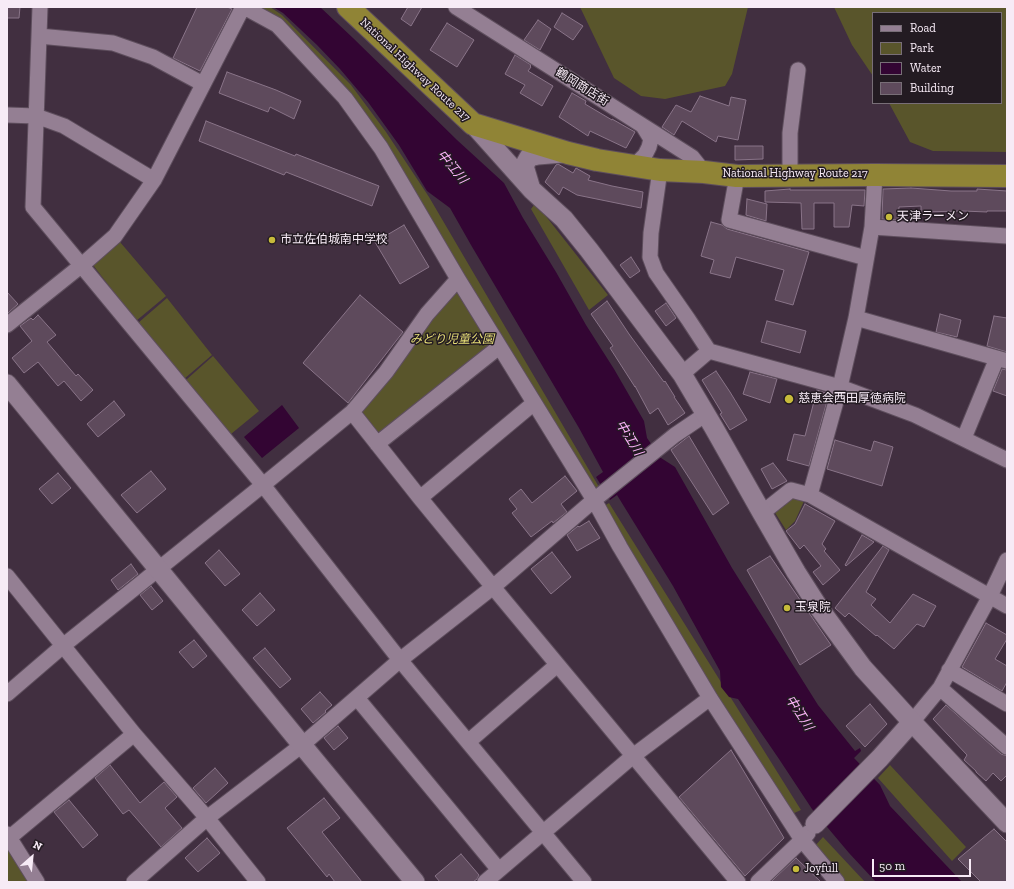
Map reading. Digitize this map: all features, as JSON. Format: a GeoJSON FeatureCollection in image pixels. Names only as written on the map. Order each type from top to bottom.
{"type":"FeatureCollection","features":[{"type":"Feature","properties":{"kind":"highway","name":"National Highway Route 217"},"geometry":{"type":"LineString","coordinates":[[348,7],[473,124],[568,153],[624,165],[660,170],[704,172],[737,176],[1007,176]]}},
{"type":"Feature","properties":{"kind":"street"},"geometry":{"type":"LineString","coordinates":[[40,7],[33,207],[263,485],[400,660],[584,882]]}},
{"type":"Feature","properties":{"kind":"street"},"geometry":{"type":"LineString","coordinates":[[7,325],[82,265],[115,236],[154,180],[244,7],[277,25],[345,98],[381,148],[499,347],[597,498],[620,547],[710,698],[802,840],[837,882]]}},
{"type":"Feature","properties":{"kind":"street","name":"鶴岡商店街"},"geometry":{"type":"LineString","coordinates":[[456,7],[692,157],[704,172]]}},
{"type":"Feature","properties":{"kind":"street"},"geometry":{"type":"LineString","coordinates":[[39,36],[113,43],[153,57],[203,84]]}},
{"type":"Feature","properties":{"kind":"street"},"geometry":{"type":"LineString","coordinates":[[790,176],[790,133],[798,70]]}},
{"type":"Feature","properties":{"kind":"street"},"geometry":{"type":"LineString","coordinates":[[7,115],[36,116],[64,126],[154,180]]}},
{"type":"Feature","properties":{"kind":"street"},"geometry":{"type":"LineString","coordinates":[[473,124],[532,190],[564,219],[594,256],[682,374],[796,572],[819,608],[863,668],[912,722],[1006,819]]}},
{"type":"Feature","properties":{"kind":"street"},"geometry":{"type":"LineString","coordinates":[[624,165],[637,163],[650,147],[651,139],[642,126]]}},
{"type":"Feature","properties":{"kind":"street"},"geometry":{"type":"LineString","coordinates":[[532,190],[524,166],[529,157],[568,153]]}},
{"type":"Feature","properties":{"kind":"street"},"geometry":{"type":"LineString","coordinates":[[660,170],[651,233],[650,257],[656,273],[709,351],[840,387],[915,415],[1007,460]]}},
{"type":"Feature","properties":{"kind":"street"},"geometry":{"type":"LineString","coordinates":[[810,495],[840,387],[856,318],[872,227],[874,175]]}},
{"type":"Feature","properties":{"kind":"street"},"geometry":{"type":"LineString","coordinates":[[737,176],[729,220],[866,258]]}},
{"type":"Feature","properties":{"kind":"street"},"geometry":{"type":"LineString","coordinates":[[872,227],[1007,236]]}},
{"type":"Feature","properties":{"kind":"street"},"geometry":{"type":"LineString","coordinates":[[7,694],[64,645],[352,412],[386,372],[427,314],[458,279]]}},
{"type":"Feature","properties":{"kind":"street"},"geometry":{"type":"LineString","coordinates":[[856,318],[1002,360],[964,438]]}},
{"type":"Feature","properties":{"kind":"street"},"geometry":{"type":"LineString","coordinates":[[377,444],[499,347]]}},
{"type":"Feature","properties":{"kind":"street"},"geometry":{"type":"LineString","coordinates":[[682,374],[709,351]]}},
{"type":"Feature","properties":{"kind":"street"},"geometry":{"type":"LineString","coordinates":[[7,384],[302,746],[415,882]]}},
{"type":"Feature","properties":{"kind":"street"},"geometry":{"type":"LineString","coordinates":[[420,498],[534,403]]}},
{"type":"Feature","properties":{"kind":"street"},"geometry":{"type":"LineString","coordinates":[[352,412],[493,587],[738,882]]}},
{"type":"Feature","properties":{"kind":"street"},"geometry":{"type":"LineString","coordinates":[[134,882],[207,818],[302,746],[400,660],[493,587],[597,498],[674,435],[706,414]]}},
{"type":"Feature","properties":{"kind":"street"},"geometry":{"type":"LineString","coordinates":[[762,513],[790,490],[810,495],[1007,606]]}},
{"type":"Feature","properties":{"kind":"street"},"geometry":{"type":"LineString","coordinates":[[758,882],[802,840],[815,824],[880,758],[940,688],[990,596],[1007,560]]}},
{"type":"Feature","properties":{"kind":"street"},"geometry":{"type":"LineString","coordinates":[[7,576],[134,734],[207,818],[258,882]]}},
{"type":"Feature","properties":{"kind":"street"},"geometry":{"type":"LineString","coordinates":[[468,742],[558,665]]}},
{"type":"Feature","properties":{"kind":"street"},"geometry":{"type":"LineString","coordinates":[[949,670],[1007,704]]}},
{"type":"Feature","properties":{"kind":"street"},"geometry":{"type":"LineString","coordinates":[[940,688],[1007,747]]}},
{"type":"Feature","properties":{"kind":"street"},"geometry":{"type":"LineString","coordinates":[[357,698],[499,870]]}},
{"type":"Feature","properties":{"kind":"street"},"geometry":{"type":"LineString","coordinates":[[485,882],[633,756],[710,698]]}},
{"type":"Feature","properties":{"kind":"street"},"geometry":{"type":"LineString","coordinates":[[37,882],[8,836],[134,734]]}},
{"type":"Feature","properties":{"kind":"green space"},"geometry":{"type":"Polygon","coordinates":[[[259,7],[270,7],[282,15],[351,85],[386,132],[429,197],[599,487],[590,493],[385,148],[259,7]]]}},
{"type":"Feature","properties":{"kind":"green space"},"geometry":{"type":"Polygon","coordinates":[[[580,7],[748,7],[732,74],[725,86],[665,99],[641,96],[614,78],[580,7]]]}},
{"type":"Feature","properties":{"kind":"green space"},"geometry":{"type":"Polygon","coordinates":[[[834,7],[1007,7],[1007,152],[933,151],[910,142],[890,104],[1002,104],[1002,12],[872,12],[872,75],[852,45],[834,7]]]}},
{"type":"Feature","properties":{"kind":"green space"},"geometry":{"type":"Polygon","coordinates":[[[534,205],[541,210],[608,295],[589,310],[531,209],[534,205]]]}},
{"type":"Feature","properties":{"kind":"green space"},"geometry":{"type":"Polygon","coordinates":[[[120,242],[166,296],[136,321],[93,265],[120,242]]]}},
{"type":"Feature","properties":{"kind":"green space","name":"みどり児童公園"},"geometry":{"type":"Polygon","coordinates":[[[457,285],[494,347],[377,441],[355,413],[457,285]]]}},
{"type":"Feature","properties":{"kind":"green space"},"geometry":{"type":"Polygon","coordinates":[[[167,298],[212,355],[184,379],[138,323],[167,298]]]}},
{"type":"Feature","properties":{"kind":"green space"},"geometry":{"type":"Polygon","coordinates":[[[213,356],[259,411],[231,434],[186,380],[213,356]]]}},
{"type":"Feature","properties":{"kind":"green space"},"geometry":{"type":"Polygon","coordinates":[[[794,496],[804,501],[795,521],[786,530],[772,508],[794,496]]]}},
{"type":"Feature","properties":{"kind":"green space"},"geometry":{"type":"Polygon","coordinates":[[[609,503],[801,810],[792,814],[781,801],[601,508],[609,503]]]}},
{"type":"Feature","properties":{"kind":"green space"},"geometry":{"type":"Polygon","coordinates":[[[890,765],[966,847],[952,861],[878,778],[890,765]]]}},
{"type":"Feature","properties":{"kind":"green space"},"geometry":{"type":"Polygon","coordinates":[[[823,837],[865,882],[846,882],[814,847],[823,837]]]}},
{"type":"Feature","properties":{"kind":"green space"},"geometry":{"type":"Polygon","coordinates":[[[7,847],[29,882],[7,882],[7,847]]]}},
{"type":"Feature","properties":{"kind":"water","name":"中江川"},"geometry":{"type":"Polygon","coordinates":[[[273,7],[320,7],[457,140],[504,183],[523,218],[644,421],[647,438],[661,458],[675,467],[732,568],[818,705],[855,751],[860,748],[861,751],[854,758],[880,785],[890,806],[962,882],[876,882],[812,809],[738,699],[729,697],[721,687],[720,671],[673,586],[617,495],[610,500],[596,477],[603,472],[579,428],[450,208],[427,191],[399,145],[368,102],[340,69],[283,13],[273,7]]]}},
{"type":"Feature","properties":{"kind":"water"},"geometry":{"type":"Polygon","coordinates":[[[282,405],[299,428],[262,458],[244,437],[282,405]]]}},
{"type":"Feature","properties":{"kind":"building"},"geometry":{"type":"Polygon","coordinates":[[[7,7],[20,7],[19,18],[7,18],[7,7]]]}},
{"type":"Feature","properties":{"kind":"building"},"geometry":{"type":"Polygon","coordinates":[[[197,7],[227,7],[232,9],[200,71],[173,58],[197,7]]]}},
{"type":"Feature","properties":{"kind":"building"},"geometry":{"type":"Polygon","coordinates":[[[408,7],[422,7],[411,26],[401,19],[408,7]]]}},
{"type":"Feature","properties":{"kind":"building"},"geometry":{"type":"Polygon","coordinates":[[[562,13],[583,26],[573,40],[554,27],[562,13]]]}},
{"type":"Feature","properties":{"kind":"building"},"geometry":{"type":"Polygon","coordinates":[[[538,20],[551,29],[540,50],[524,40],[538,20]]]}},
{"type":"Feature","properties":{"kind":"building"},"geometry":{"type":"Polygon","coordinates":[[[447,23],[474,40],[457,67],[430,50],[447,23]]]}},
{"type":"Feature","properties":{"kind":"building"},"geometry":{"type":"Polygon","coordinates":[[[515,55],[531,65],[528,71],[553,86],[542,106],[520,93],[525,85],[505,74],[515,55]]]}},
{"type":"Feature","properties":{"kind":"building"},"geometry":{"type":"Polygon","coordinates":[[[227,72],[301,101],[294,119],[270,107],[268,112],[219,93],[227,72]]]}},
{"type":"Feature","properties":{"kind":"building"},"geometry":{"type":"Polygon","coordinates":[[[572,93],[586,101],[585,104],[635,132],[626,148],[590,131],[588,136],[559,117],[572,93]]]}},
{"type":"Feature","properties":{"kind":"building"},"geometry":{"type":"Polygon","coordinates":[[[700,96],[729,106],[731,97],[746,100],[738,140],[718,136],[716,142],[682,121],[674,135],[662,127],[676,105],[691,112],[700,96]]]}},
{"type":"Feature","properties":{"kind":"building"},"geometry":{"type":"Polygon","coordinates":[[[206,121],[295,156],[296,154],[379,186],[372,206],[286,172],[284,175],[199,141],[206,121]]]}},
{"type":"Feature","properties":{"kind":"building"},"geometry":{"type":"Polygon","coordinates":[[[735,146],[763,146],[763,159],[735,160],[735,146]]]}},
{"type":"Feature","properties":{"kind":"building"},"geometry":{"type":"Polygon","coordinates":[[[558,164],[573,173],[576,168],[590,176],[588,180],[643,192],[641,208],[577,195],[563,187],[559,195],[545,182],[558,164]]]}},
{"type":"Feature","properties":{"kind":"building"},"geometry":{"type":"Polygon","coordinates":[[[911,188],[951,191],[977,191],[977,189],[1007,191],[1007,211],[921,212],[921,206],[899,207],[898,220],[882,219],[883,189],[911,188]]]}},
{"type":"Feature","properties":{"kind":"building"},"geometry":{"type":"Polygon","coordinates":[[[790,189],[865,190],[864,206],[852,205],[849,227],[834,227],[834,203],[814,203],[814,229],[802,229],[801,203],[765,202],[765,191],[790,189]]]}},
{"type":"Feature","properties":{"kind":"building"},"geometry":{"type":"Polygon","coordinates":[[[747,199],[767,204],[766,221],[746,215],[747,199]]]}},
{"type":"Feature","properties":{"kind":"building"},"geometry":{"type":"Polygon","coordinates":[[[711,222],[722,225],[727,229],[809,252],[793,305],[775,300],[784,270],[736,257],[730,278],[710,273],[714,260],[701,256],[711,222]]]}},
{"type":"Feature","properties":{"kind":"building"},"geometry":{"type":"Polygon","coordinates":[[[404,225],[429,267],[400,284],[375,242],[404,225]]]}},
{"type":"Feature","properties":{"kind":"building"},"geometry":{"type":"Polygon","coordinates":[[[631,257],[640,271],[630,278],[620,265],[631,257]]]}},
{"type":"Feature","properties":{"kind":"building"},"geometry":{"type":"Polygon","coordinates":[[[7,292],[18,304],[8,313],[7,312],[7,292]]]}},
{"type":"Feature","properties":{"kind":"building"},"geometry":{"type":"Polygon","coordinates":[[[360,295],[403,332],[348,403],[303,363],[360,295]]]}},
{"type":"Feature","properties":{"kind":"building"},"geometry":{"type":"Polygon","coordinates":[[[607,301],[629,334],[664,382],[665,381],[685,413],[668,425],[658,408],[650,414],[635,386],[610,348],[613,346],[591,314],[607,301]]]}},
{"type":"Feature","properties":{"kind":"building"},"geometry":{"type":"Polygon","coordinates":[[[666,303],[676,318],[666,326],[655,311],[666,303]]]}},
{"type":"Feature","properties":{"kind":"building"},"geometry":{"type":"Polygon","coordinates":[[[940,314],[961,320],[957,337],[936,332],[940,314]]]}},
{"type":"Feature","properties":{"kind":"building"},"geometry":{"type":"Polygon","coordinates":[[[38,315],[56,335],[47,342],[76,376],[78,374],[93,390],[81,401],[64,381],[58,386],[38,362],[24,373],[12,358],[32,341],[20,326],[31,318],[33,320],[38,315]]]}},
{"type":"Feature","properties":{"kind":"building"},"geometry":{"type":"Polygon","coordinates":[[[994,316],[1007,318],[1007,352],[987,346],[994,316]]]}},
{"type":"Feature","properties":{"kind":"building"},"geometry":{"type":"Polygon","coordinates":[[[767,321],[806,331],[800,353],[761,342],[767,321]]]}},
{"type":"Feature","properties":{"kind":"building"},"geometry":{"type":"Polygon","coordinates":[[[1002,369],[1007,370],[1007,396],[993,391],[1002,369]]]}},
{"type":"Feature","properties":{"kind":"building"},"geometry":{"type":"Polygon","coordinates":[[[716,371],[747,420],[730,430],[720,414],[722,413],[702,380],[716,371]]]}},
{"type":"Feature","properties":{"kind":"building"},"geometry":{"type":"Polygon","coordinates":[[[750,372],[777,379],[770,403],[743,394],[750,372]]]}},
{"type":"Feature","properties":{"kind":"building"},"geometry":{"type":"Polygon","coordinates":[[[817,390],[829,394],[809,466],[787,460],[794,434],[805,436],[817,390]]]}},
{"type":"Feature","properties":{"kind":"building"},"geometry":{"type":"Polygon","coordinates":[[[114,401],[125,415],[98,437],[87,424],[114,401]]]}},
{"type":"Feature","properties":{"kind":"building"},"geometry":{"type":"Polygon","coordinates":[[[689,436],[729,503],[713,515],[671,450],[689,436]]]}},
{"type":"Feature","properties":{"kind":"building"},"geometry":{"type":"Polygon","coordinates":[[[835,440],[871,451],[874,441],[893,447],[882,486],[827,469],[835,440]]]}},
{"type":"Feature","properties":{"kind":"building"},"geometry":{"type":"Polygon","coordinates":[[[773,463],[787,481],[772,489],[761,469],[773,463]]]}},
{"type":"Feature","properties":{"kind":"building"},"geometry":{"type":"Polygon","coordinates":[[[151,471],[166,489],[137,513],[121,495],[151,471]]]}},
{"type":"Feature","properties":{"kind":"building"},"geometry":{"type":"Polygon","coordinates":[[[58,473],[71,488],[52,504],[39,489],[58,473]]]}},
{"type":"Feature","properties":{"kind":"building"},"geometry":{"type":"Polygon","coordinates":[[[565,476],[577,491],[561,504],[567,512],[531,537],[512,513],[517,509],[509,499],[521,489],[532,503],[565,476]]]}},
{"type":"Feature","properties":{"kind":"building"},"geometry":{"type":"Polygon","coordinates":[[[805,504],[835,521],[822,544],[826,549],[824,551],[840,570],[823,585],[813,572],[821,566],[804,545],[800,549],[786,531],[795,524],[805,504]]]}},
{"type":"Feature","properties":{"kind":"building"},"geometry":{"type":"Polygon","coordinates":[[[589,521],[600,538],[577,551],[567,535],[578,526],[579,527],[589,521]]]}},
{"type":"Feature","properties":{"kind":"building"},"geometry":{"type":"Polygon","coordinates":[[[862,535],[874,542],[846,566],[845,565],[862,535]]]}},
{"type":"Feature","properties":{"kind":"building"},"geometry":{"type":"Polygon","coordinates":[[[883,546],[889,550],[866,592],[876,599],[871,605],[890,623],[913,594],[936,606],[924,627],[917,624],[894,649],[849,613],[845,617],[835,608],[883,546]]]}},
{"type":"Feature","properties":{"kind":"building"},"geometry":{"type":"Polygon","coordinates":[[[219,550],[240,574],[225,586],[205,563],[219,550]]]}},
{"type":"Feature","properties":{"kind":"building"},"geometry":{"type":"Polygon","coordinates":[[[552,552],[571,577],[551,594],[531,569],[552,552]]]}},
{"type":"Feature","properties":{"kind":"building","name":"玉泉院"},"geometry":{"type":"Polygon","coordinates":[[[770,556],[831,645],[800,665],[747,570],[770,556]]]}},
{"type":"Feature","properties":{"kind":"building"},"geometry":{"type":"Polygon","coordinates":[[[131,564],[138,574],[118,590],[111,580],[131,564]]]}},
{"type":"Feature","properties":{"kind":"building"},"geometry":{"type":"Polygon","coordinates":[[[151,586],[163,601],[152,610],[140,595],[151,586]]]}},
{"type":"Feature","properties":{"kind":"building"},"geometry":{"type":"Polygon","coordinates":[[[260,593],[275,610],[257,626],[242,610],[260,593]]]}},
{"type":"Feature","properties":{"kind":"building"},"geometry":{"type":"Polygon","coordinates":[[[986,623],[1007,635],[1007,639],[995,659],[1007,666],[1007,682],[1002,691],[962,667],[986,623]]]}},
{"type":"Feature","properties":{"kind":"building"},"geometry":{"type":"Polygon","coordinates":[[[194,640],[207,656],[193,668],[179,652],[194,640]]]}},
{"type":"Feature","properties":{"kind":"building"},"geometry":{"type":"Polygon","coordinates":[[[265,648],[291,679],[280,688],[253,658],[265,648]]]}},
{"type":"Feature","properties":{"kind":"building"},"geometry":{"type":"Polygon","coordinates":[[[320,692],[332,705],[313,723],[301,709],[320,692]]]}},
{"type":"Feature","properties":{"kind":"building"},"geometry":{"type":"Polygon","coordinates":[[[870,704],[887,724],[865,747],[846,726],[870,704]]]}},
{"type":"Feature","properties":{"kind":"building"},"geometry":{"type":"Polygon","coordinates":[[[946,705],[1001,754],[1007,756],[1007,775],[1001,781],[993,773],[986,781],[976,772],[964,760],[967,755],[933,719],[946,705]]]}},
{"type":"Feature","properties":{"kind":"building"},"geometry":{"type":"Polygon","coordinates":[[[338,726],[348,738],[334,750],[324,738],[338,726]]]}},
{"type":"Feature","properties":{"kind":"building"},"geometry":{"type":"Polygon","coordinates":[[[731,750],[784,838],[745,876],[679,797],[731,750]]]}},
{"type":"Feature","properties":{"kind":"building"},"geometry":{"type":"Polygon","coordinates":[[[110,765],[140,803],[164,782],[177,797],[165,808],[182,828],[161,847],[129,810],[123,814],[95,778],[110,765]]]}},
{"type":"Feature","properties":{"kind":"building"},"geometry":{"type":"Polygon","coordinates":[[[215,768],[228,783],[206,803],[193,788],[215,768]]]}},
{"type":"Feature","properties":{"kind":"building"},"geometry":{"type":"Polygon","coordinates":[[[324,798],[340,818],[322,832],[362,882],[335,882],[329,874],[327,877],[287,828],[324,798]]]}},
{"type":"Feature","properties":{"kind":"building"},"geometry":{"type":"Polygon","coordinates":[[[69,800],[98,835],[83,848],[54,812],[69,800]]]}},
{"type":"Feature","properties":{"kind":"building"},"geometry":{"type":"Polygon","coordinates":[[[994,829],[1007,842],[1007,882],[981,882],[958,859],[994,829]]]}},
{"type":"Feature","properties":{"kind":"building"},"geometry":{"type":"Polygon","coordinates":[[[207,838],[220,853],[198,872],[185,858],[207,838]]]}},
{"type":"Feature","properties":{"kind":"building"},"geometry":{"type":"Polygon","coordinates":[[[461,854],[479,875],[477,879],[473,882],[440,882],[435,876],[461,854]]]}},
{"type":"Feature","properties":{"kind":"building","name":"Joyfull"},"geometry":{"type":"Polygon","coordinates":[[[796,858],[821,882],[771,882],[777,876],[796,858]]]}},
{"type":"Feature","properties":{"kind":"place","name":"天津ラーメン"},"geometry":{"type":"Point","coordinates":[889,217]}},
{"type":"Feature","properties":{"kind":"place","name":"市立佐伯城南中学校"},"geometry":{"type":"Point","coordinates":[272,240]}},
{"type":"Feature","properties":{"kind":"place","name":"慈恵会西田厚徳病院"},"geometry":{"type":"Point","coordinates":[789,399]}},
{"type":"Feature","properties":{"kind":"place","name":"玉泉院"},"geometry":{"type":"Point","coordinates":[787,608]}},
{"type":"Feature","properties":{"kind":"place","name":"Joyfull"},"geometry":{"type":"Point","coordinates":[796,869]}}]}
